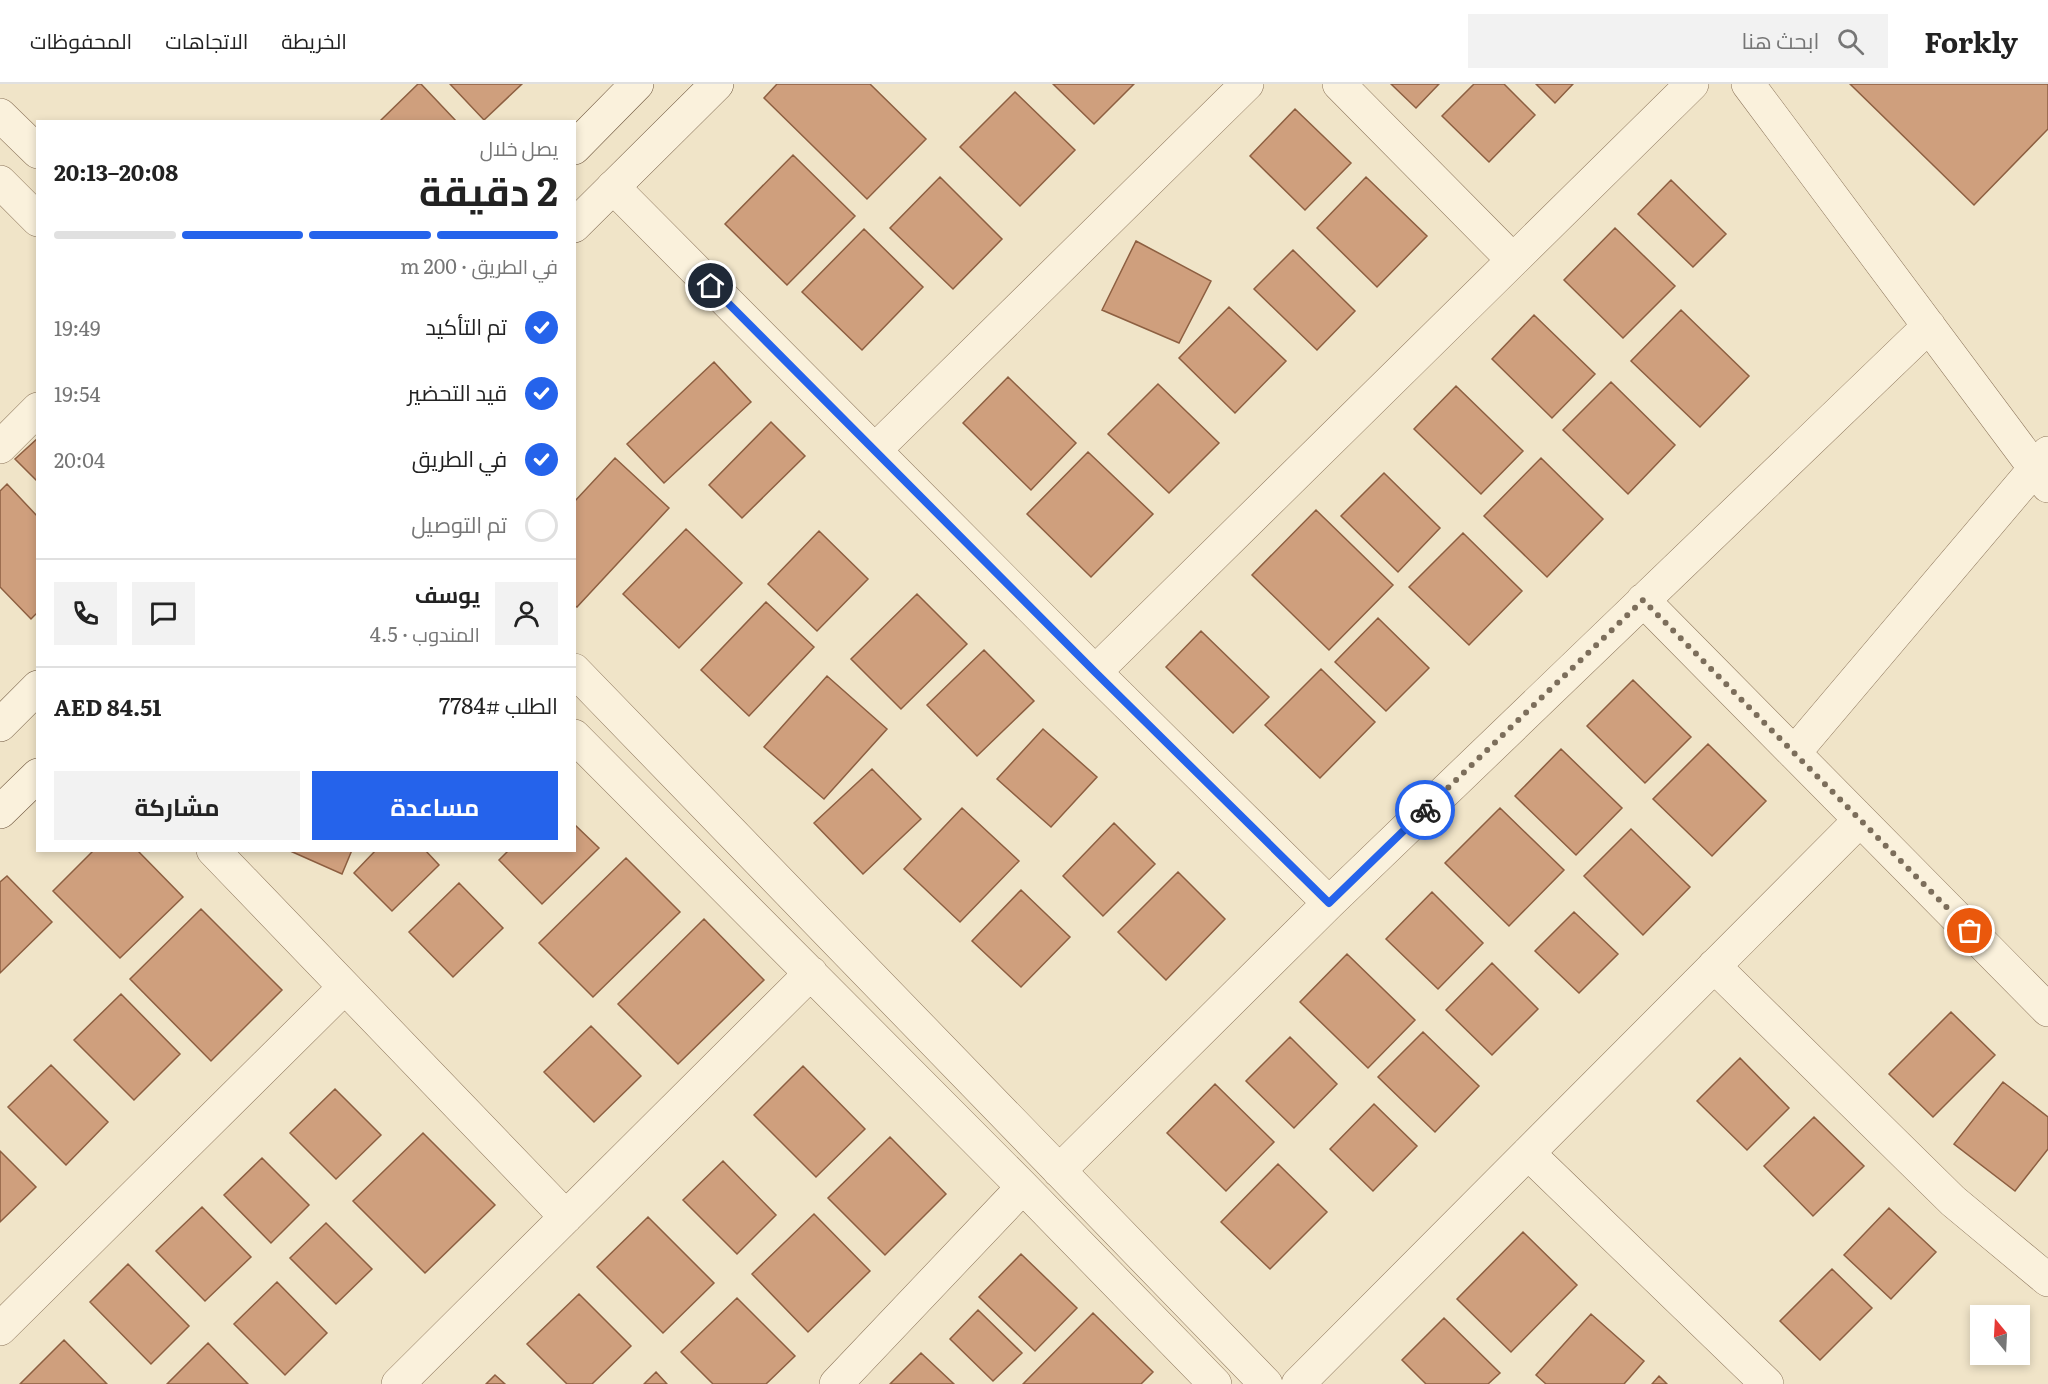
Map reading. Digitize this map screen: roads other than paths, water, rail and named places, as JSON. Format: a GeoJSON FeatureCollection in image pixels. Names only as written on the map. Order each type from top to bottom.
{"type":"FeatureCollection","features":[{"type":"Feature","properties":{"kind":"street"},"geometry":{"type":"LineString","coordinates":[[576,146],[637,84]]}},
{"type":"Feature","properties":{"kind":"street"},"geometry":{"type":"LineString","coordinates":[[576,224],[717,84]]}},
{"type":"Feature","properties":{"kind":"street"},"geometry":{"type":"LineString","coordinates":[[874,450],[1246,84]]}},
{"type":"Feature","properties":{"kind":"street"},"geometry":{"type":"LineString","coordinates":[[1339,84],[1513,260]]}},
{"type":"Feature","properties":{"kind":"street"},"geometry":{"type":"LineString","coordinates":[[1095,672],[1692,84]]}},
{"type":"Feature","properties":{"kind":"street"},"geometry":{"type":"LineString","coordinates":[[1748,84],[1929,326],[2044,469],[1794,753]]}},
{"type":"Feature","properties":{"kind":"street"},"geometry":{"type":"LineString","coordinates":[[0,114],[36,150]]}},
{"type":"Feature","properties":{"kind":"street"},"geometry":{"type":"LineString","coordinates":[[0,182],[36,218]]}},
{"type":"Feature","properties":{"kind":"street"},"geometry":{"type":"LineString","coordinates":[[614,187],[1095,672],[1329,903]]}},
{"type":"Feature","properties":{"kind":"street"},"geometry":{"type":"LineString","coordinates":[[1059,1171],[1329,903],[1929,326]]}},
{"type":"Feature","properties":{"kind":"street"},"geometry":{"type":"LineString","coordinates":[[0,447],[36,411]]}},
{"type":"Feature","properties":{"kind":"street"},"geometry":{"type":"LineString","coordinates":[[1643,600],[2048,1010]]}},
{"type":"Feature","properties":{"kind":"street"},"geometry":{"type":"LineString","coordinates":[[576,672],[1266,1384]]}},
{"type":"Feature","properties":{"kind":"street"},"geometry":{"type":"LineString","coordinates":[[0,725],[36,689]]}},
{"type":"Feature","properties":{"kind":"street"},"geometry":{"type":"LineString","coordinates":[[576,738],[1023,1187],[1215,1384]]}},
{"type":"Feature","properties":{"kind":"street"},"geometry":{"type":"LineString","coordinates":[[0,812],[36,777]]}},
{"type":"Feature","properties":{"kind":"street"},"geometry":{"type":"LineString","coordinates":[[1298,1384],[1860,820]]}},
{"type":"Feature","properties":{"kind":"street"},"geometry":{"type":"LineString","coordinates":[[215,852],[566,1217]]}},
{"type":"Feature","properties":{"kind":"street"},"geometry":{"type":"LineString","coordinates":[[1714,966],[1953,1201],[2048,1280]]}},
{"type":"Feature","properties":{"kind":"street"},"geometry":{"type":"LineString","coordinates":[[398,1384],[811,973]]}},
{"type":"Feature","properties":{"kind":"street"},"geometry":{"type":"LineString","coordinates":[[0,1329],[344,988]]}},
{"type":"Feature","properties":{"kind":"street"},"geometry":{"type":"LineString","coordinates":[[1528,1153],[1767,1384]]}},
{"type":"Feature","properties":{"kind":"street"},"geometry":{"type":"LineString","coordinates":[[836,1384],[1023,1187]]}}]}
